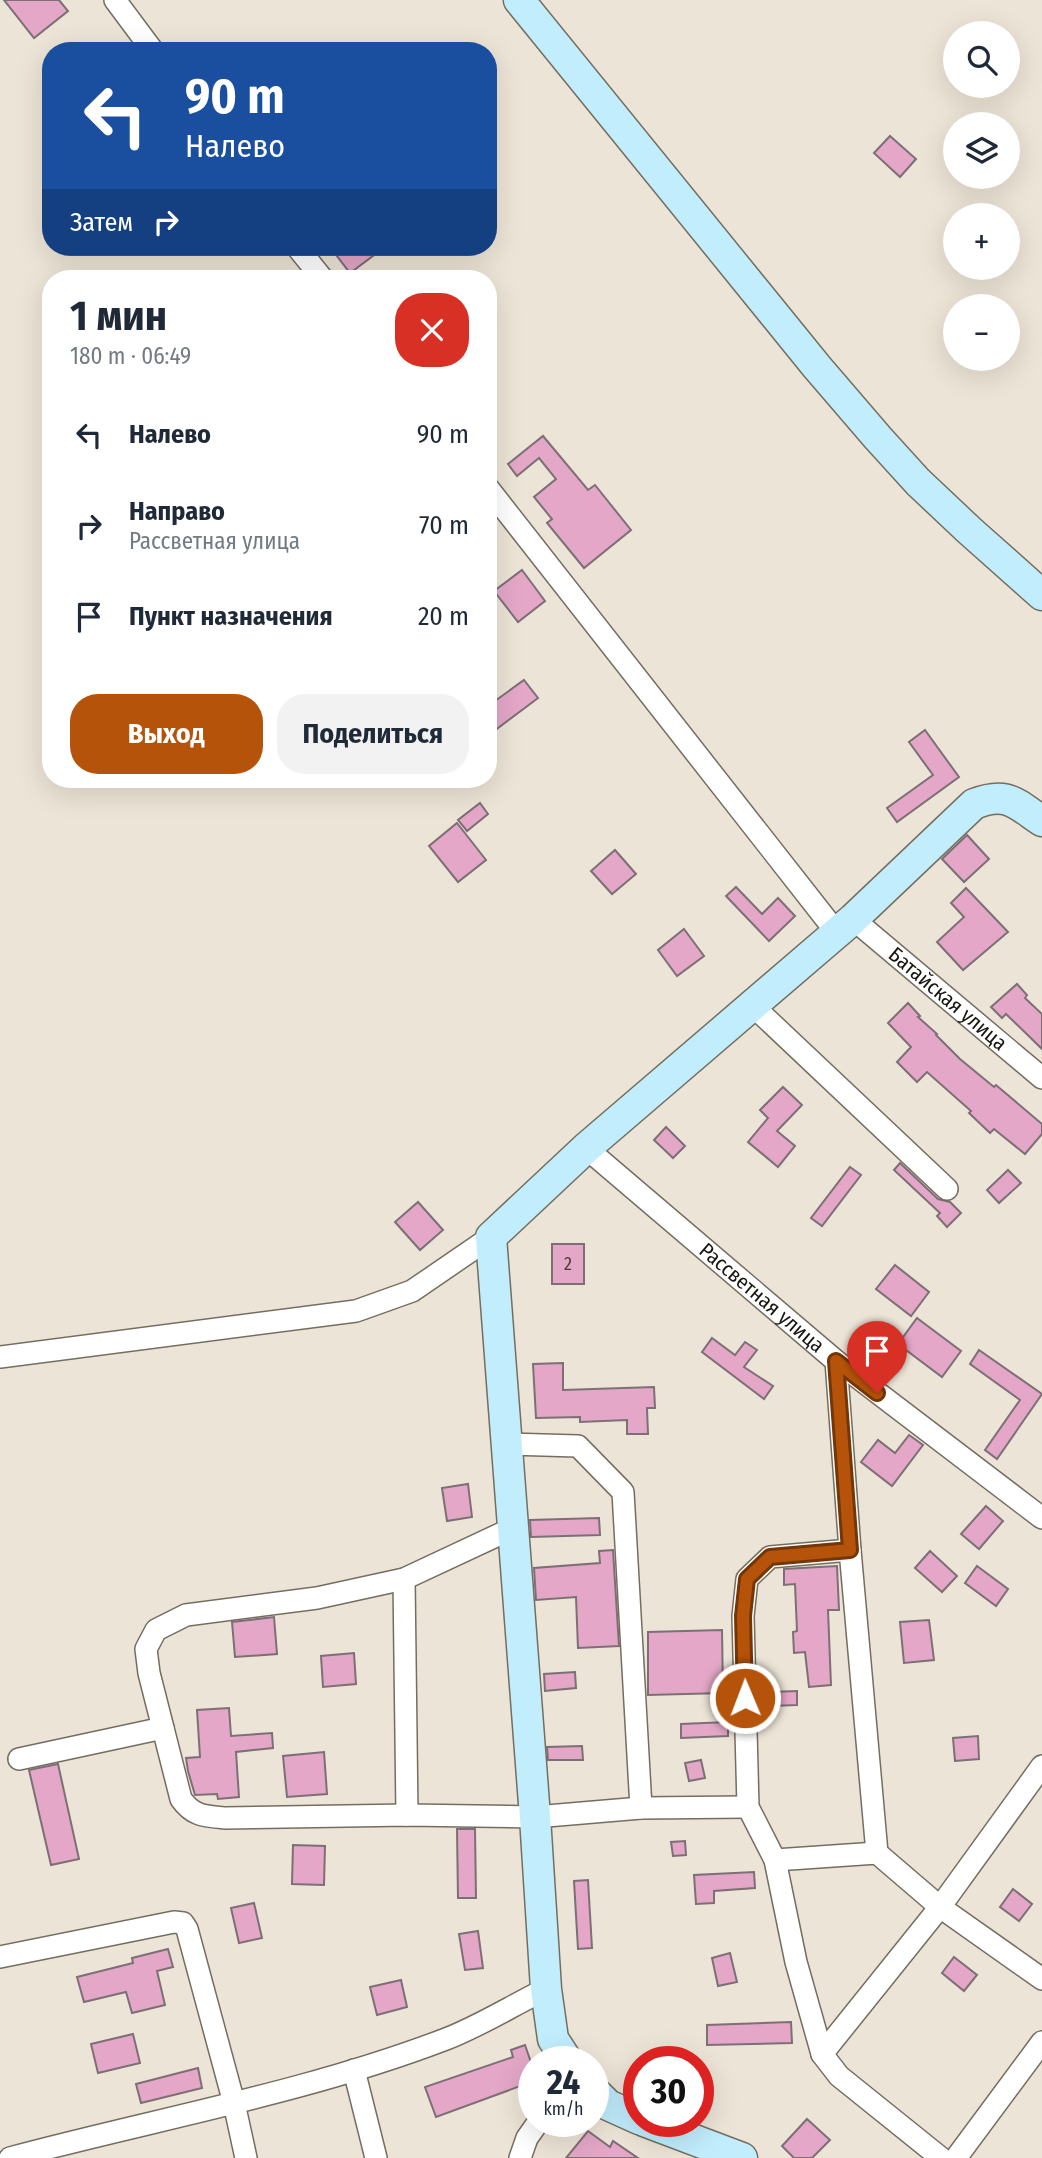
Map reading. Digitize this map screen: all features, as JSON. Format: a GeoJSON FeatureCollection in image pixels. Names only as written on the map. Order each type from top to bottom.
{"type":"FeatureCollection","features":[{"type":"Feature","properties":{"kind":"street"},"geometry":{"type":"LineString","coordinates":[[115,0],[146,42]]}},
{"type":"Feature","properties":{"kind":"street"},"geometry":{"type":"LineString","coordinates":[[519,0],[817,367],[878,438],[918,482],[1042,595]]}},
{"type":"Feature","properties":{"kind":"street"},"geometry":{"type":"LineString","coordinates":[[304,256],[316,270]]}},
{"type":"Feature","properties":{"kind":"street","name":"Батайская улица"},"geometry":{"type":"LineString","coordinates":[[497,499],[845,926],[1042,1079]]}},
{"type":"Feature","properties":{"kind":"street"},"geometry":{"type":"LineString","coordinates":[[0,1357],[356,1311],[412,1291],[491,1237],[586,1148],[845,926],[974,804],[993,797],[1009,800],[1042,821]]}},
{"type":"Feature","properties":{"kind":"street"},"geometry":{"type":"LineString","coordinates":[[752,1005],[947,1189]]}},
{"type":"Feature","properties":{"kind":"street","name":"Рассветная улица"},"geometry":{"type":"LineString","coordinates":[[586,1148],[836,1361],[1042,1518]]}},
{"type":"Feature","properties":{"kind":"street"},"geometry":{"type":"LineString","coordinates":[[491,1237],[536,1817],[546,1989],[553,2039],[558,2046]]}},
{"type":"Feature","properties":{"kind":"street"},"geometry":{"type":"LineString","coordinates":[[836,1361],[877,1853],[940,1907],[1042,1979]]}},
{"type":"Feature","properties":{"kind":"street"},"geometry":{"type":"LineString","coordinates":[[507,1444],[578,1446],[623,1492],[641,1808]]}},
{"type":"Feature","properties":{"kind":"street"},"geometry":{"type":"LineString","coordinates":[[513,1528],[404,1578],[317,1598],[186,1615],[156,1630],[146,1650],[149,1673],[181,1799],[189,1810],[205,1816],[536,1817],[641,1808],[748,1807]]}},
{"type":"Feature","properties":{"kind":"street"},"geometry":{"type":"LineString","coordinates":[[850,1550],[770,1557],[747,1579],[743,1616],[748,1807],[775,1860],[796,1962],[821,2054],[839,2076],[941,2158]]}},
{"type":"Feature","properties":{"kind":"street"},"geometry":{"type":"LineString","coordinates":[[404,1578],[407,1815]]}},
{"type":"Feature","properties":{"kind":"street"},"geometry":{"type":"LineString","coordinates":[[19,1759],[163,1728]]}},
{"type":"Feature","properties":{"kind":"street"},"geometry":{"type":"LineString","coordinates":[[821,2054],[940,1907],[1042,1766]]}},
{"type":"Feature","properties":{"kind":"street"},"geometry":{"type":"LineString","coordinates":[[775,1860],[877,1853]]}},
{"type":"Feature","properties":{"kind":"street"},"geometry":{"type":"LineString","coordinates":[[0,1957],[174,1922],[183,1923],[187,1929],[234,2103],[246,2158]]}},
{"type":"Feature","properties":{"kind":"street"},"geometry":{"type":"LineString","coordinates":[[19,2157],[355,2070],[448,2038],[546,1989]]}},
{"type":"Feature","properties":{"kind":"street"},"geometry":{"type":"LineString","coordinates":[[956,2158],[1042,2042]]}},
{"type":"Feature","properties":{"kind":"street"},"geometry":{"type":"LineString","coordinates":[[355,2070],[376,2158]]}},
{"type":"Feature","properties":{"kind":"street"},"geometry":{"type":"LineString","coordinates":[[520,2158],[528,2137]]}},
{"type":"Feature","properties":{"kind":"street"},"geometry":{"type":"LineString","coordinates":[[686,2137],[742,2158]]}},
{"type":"Feature","properties":{"kind":"building"},"geometry":{"type":"Polygon","coordinates":[[[4,0],[59,0],[68,11],[34,38],[4,0]]]}},
{"type":"Feature","properties":{"kind":"building"},"geometry":{"type":"Polygon","coordinates":[[[890,136],[916,159],[900,177],[874,153],[890,136]]]}},
{"type":"Feature","properties":{"kind":"building"},"geometry":{"type":"Polygon","coordinates":[[[337,256],[373,256],[354,270],[348,270],[337,256]]]}},
{"type":"Feature","properties":{"kind":"building"},"geometry":{"type":"Polygon","coordinates":[[[543,436],[588,490],[595,485],[631,530],[584,568],[547,523],[552,519],[534,497],[556,479],[539,458],[517,476],[508,464],[543,436]]]}},
{"type":"Feature","properties":{"kind":"building"},"geometry":{"type":"Polygon","coordinates":[[[522,570],[545,601],[518,622],[497,595],[497,589],[522,570]]]}},
{"type":"Feature","properties":{"kind":"building"},"geometry":{"type":"Polygon","coordinates":[[[524,680],[538,698],[497,729],[497,700],[524,680]]]}},
{"type":"Feature","properties":{"kind":"building"},"geometry":{"type":"Polygon","coordinates":[[[925,730],[959,777],[897,822],[887,808],[933,775],[909,742],[925,730]]]}},
{"type":"Feature","properties":{"kind":"building"},"geometry":{"type":"Polygon","coordinates":[[[480,803],[488,814],[467,831],[458,820],[480,803]]]}},
{"type":"Feature","properties":{"kind":"building"},"geometry":{"type":"Polygon","coordinates":[[[457,823],[486,860],[458,882],[429,846],[457,823]]]}},
{"type":"Feature","properties":{"kind":"building"},"geometry":{"type":"Polygon","coordinates":[[[967,835],[989,859],[964,882],[942,859],[967,835]]]}},
{"type":"Feature","properties":{"kind":"building"},"geometry":{"type":"Polygon","coordinates":[[[615,850],[636,874],[612,894],[591,871],[615,850]]]}},
{"type":"Feature","properties":{"kind":"building"},"geometry":{"type":"Polygon","coordinates":[[[736,887],[762,914],[778,898],[795,916],[769,941],[726,896],[736,887]]]}},
{"type":"Feature","properties":{"kind":"building"},"geometry":{"type":"Polygon","coordinates":[[[966,888],[1008,932],[963,970],[937,942],[964,917],[951,903],[966,888]]]}},
{"type":"Feature","properties":{"kind":"building"},"geometry":{"type":"Polygon","coordinates":[[[684,929],[704,956],[677,976],[658,950],[684,929]]]}},
{"type":"Feature","properties":{"kind":"building"},"geometry":{"type":"Polygon","coordinates":[[[1017,984],[1027,995],[1025,998],[1042,1014],[1042,1049],[1006,1014],[1002,1018],[991,1007],[1017,984]]]}},
{"type":"Feature","properties":{"kind":"building"},"geometry":{"type":"Polygon","coordinates":[[[908,1003],[920,1016],[918,1017],[960,1059],[1042,1124],[1042,1134],[1025,1154],[994,1129],[990,1133],[969,1113],[971,1111],[927,1072],[917,1082],[897,1062],[911,1047],[888,1023],[908,1003]]]}},
{"type":"Feature","properties":{"kind":"building"},"geometry":{"type":"Polygon","coordinates":[[[783,1087],[802,1105],[777,1131],[795,1146],[778,1167],[748,1142],[768,1118],[760,1110],[783,1087]]]}},
{"type":"Feature","properties":{"kind":"building"},"geometry":{"type":"Polygon","coordinates":[[[666,1127],[685,1146],[673,1158],[654,1140],[666,1127]]]}},
{"type":"Feature","properties":{"kind":"building"},"geometry":{"type":"Polygon","coordinates":[[[900,1163],[938,1199],[950,1202],[961,1213],[947,1227],[937,1216],[940,1213],[894,1170],[900,1163]]]}},
{"type":"Feature","properties":{"kind":"building"},"geometry":{"type":"Polygon","coordinates":[[[850,1167],[861,1175],[822,1226],[811,1218],[850,1167]]]}},
{"type":"Feature","properties":{"kind":"building"},"geometry":{"type":"Polygon","coordinates":[[[1008,1170],[1021,1183],[999,1203],[987,1190],[1008,1170]]]}},
{"type":"Feature","properties":{"kind":"building"},"geometry":{"type":"Polygon","coordinates":[[[418,1202],[443,1230],[420,1250],[395,1222],[418,1202]]]}},
{"type":"Feature","properties":{"kind":"building"},"geometry":{"type":"Polygon","coordinates":[[[552,1244],[584,1244],[584,1284],[552,1284],[552,1244]]]}},
{"type":"Feature","properties":{"kind":"building"},"geometry":{"type":"Polygon","coordinates":[[[895,1265],[929,1292],[911,1316],[876,1289],[895,1265]]]}},
{"type":"Feature","properties":{"kind":"building"},"geometry":{"type":"Polygon","coordinates":[[[917,1318],[961,1351],[942,1377],[898,1344],[917,1318]]]}},
{"type":"Feature","properties":{"kind":"building"},"geometry":{"type":"Polygon","coordinates":[[[712,1338],[735,1355],[745,1342],[757,1350],[744,1367],[773,1386],[764,1399],[702,1352],[712,1338]]]}},
{"type":"Feature","properties":{"kind":"building"},"geometry":{"type":"Polygon","coordinates":[[[979,1350],[1042,1394],[997,1459],[985,1450],[1020,1400],[970,1364],[979,1350]]]}},
{"type":"Feature","properties":{"kind":"building"},"geometry":{"type":"Polygon","coordinates":[[[563,1363],[563,1390],[654,1387],[655,1408],[647,1408],[648,1434],[627,1434],[627,1420],[580,1422],[580,1417],[536,1418],[533,1364],[563,1363]]]}},
{"type":"Feature","properties":{"kind":"building"},"geometry":{"type":"Polygon","coordinates":[[[909,1435],[923,1445],[892,1486],[861,1462],[878,1440],[895,1453],[909,1435]]]}},
{"type":"Feature","properties":{"kind":"building"},"geometry":{"type":"Polygon","coordinates":[[[468,1484],[472,1517],[447,1521],[442,1488],[468,1484]]]}},
{"type":"Feature","properties":{"kind":"building"},"geometry":{"type":"Polygon","coordinates":[[[986,1506],[1003,1521],[979,1549],[961,1534],[986,1506]]]}},
{"type":"Feature","properties":{"kind":"building"},"geometry":{"type":"Polygon","coordinates":[[[599,1518],[600,1535],[531,1537],[530,1520],[599,1518]]]}},
{"type":"Feature","properties":{"kind":"building"},"geometry":{"type":"Polygon","coordinates":[[[613,1550],[619,1646],[578,1648],[576,1597],[536,1600],[534,1568],[600,1563],[599,1551],[613,1550]]]}},
{"type":"Feature","properties":{"kind":"building"},"geometry":{"type":"Polygon","coordinates":[[[930,1551],[957,1576],[942,1592],[915,1568],[930,1551]]]}},
{"type":"Feature","properties":{"kind":"building"},"geometry":{"type":"Polygon","coordinates":[[[837,1566],[839,1610],[828,1610],[831,1685],[809,1687],[805,1652],[794,1653],[793,1632],[797,1631],[795,1584],[784,1585],[784,1569],[837,1566]]]}},
{"type":"Feature","properties":{"kind":"building"},"geometry":{"type":"Polygon","coordinates":[[[977,1566],[1008,1589],[996,1606],[965,1583],[977,1566]]]}},
{"type":"Feature","properties":{"kind":"building"},"geometry":{"type":"Polygon","coordinates":[[[274,1617],[277,1654],[235,1657],[232,1622],[274,1617]]]}},
{"type":"Feature","properties":{"kind":"building"},"geometry":{"type":"Polygon","coordinates":[[[929,1620],[934,1660],[904,1663],[900,1622],[929,1620]]]}},
{"type":"Feature","properties":{"kind":"building"},"geometry":{"type":"Polygon","coordinates":[[[722,1630],[723,1693],[648,1695],[648,1632],[722,1630]]]}},
{"type":"Feature","properties":{"kind":"building"},"geometry":{"type":"Polygon","coordinates":[[[354,1653],[356,1684],[323,1687],[321,1656],[354,1653]]]}},
{"type":"Feature","properties":{"kind":"building"},"geometry":{"type":"Polygon","coordinates":[[[575,1672],[576,1688],[545,1691],[544,1674],[575,1672]]]}},
{"type":"Feature","properties":{"kind":"building"},"geometry":{"type":"Polygon","coordinates":[[[797,1691],[797,1705],[770,1706],[769,1692],[797,1691]]]}},
{"type":"Feature","properties":{"kind":"building"},"geometry":{"type":"Polygon","coordinates":[[[229,1708],[231,1736],[272,1733],[273,1748],[236,1752],[239,1797],[218,1799],[217,1794],[195,1795],[186,1758],[200,1757],[197,1710],[229,1708]]]}},
{"type":"Feature","properties":{"kind":"building"},"geometry":{"type":"Polygon","coordinates":[[[728,1722],[728,1736],[681,1738],[681,1724],[728,1722]]]}},
{"type":"Feature","properties":{"kind":"building"},"geometry":{"type":"Polygon","coordinates":[[[978,1736],[979,1759],[955,1761],[953,1738],[978,1736]]]}},
{"type":"Feature","properties":{"kind":"building"},"geometry":{"type":"Polygon","coordinates":[[[582,1746],[583,1760],[548,1760],[547,1747],[582,1746]]]}},
{"type":"Feature","properties":{"kind":"building"},"geometry":{"type":"Polygon","coordinates":[[[324,1752],[327,1794],[287,1797],[283,1756],[324,1752]]]}},
{"type":"Feature","properties":{"kind":"building"},"geometry":{"type":"Polygon","coordinates":[[[701,1760],[705,1778],[689,1781],[685,1763],[701,1760]]]}},
{"type":"Feature","properties":{"kind":"building"},"geometry":{"type":"Polygon","coordinates":[[[58,1764],[79,1859],[51,1865],[29,1770],[58,1764]]]}},
{"type":"Feature","properties":{"kind":"building"},"geometry":{"type":"Polygon","coordinates":[[[457,1829],[475,1829],[476,1898],[458,1898],[457,1829]]]}},
{"type":"Feature","properties":{"kind":"building"},"geometry":{"type":"Polygon","coordinates":[[[685,1841],[686,1855],[673,1856],[671,1842],[685,1841]]]}},
{"type":"Feature","properties":{"kind":"building"},"geometry":{"type":"Polygon","coordinates":[[[293,1845],[325,1846],[324,1885],[292,1884],[293,1845]]]}},
{"type":"Feature","properties":{"kind":"building"},"geometry":{"type":"Polygon","coordinates":[[[754,1872],[755,1888],[714,1891],[714,1903],[696,1904],[694,1875],[754,1872]]]}},
{"type":"Feature","properties":{"kind":"building"},"geometry":{"type":"Polygon","coordinates":[[[588,1880],[592,1948],[578,1949],[574,1881],[588,1880]]]}},
{"type":"Feature","properties":{"kind":"building"},"geometry":{"type":"Polygon","coordinates":[[[1013,1889],[1032,1904],[1019,1921],[1000,1907],[1013,1889]]]}},
{"type":"Feature","properties":{"kind":"building"},"geometry":{"type":"Polygon","coordinates":[[[254,1903],[262,1938],[239,1943],[231,1908],[254,1903]]]}},
{"type":"Feature","properties":{"kind":"building"},"geometry":{"type":"Polygon","coordinates":[[[478,1931],[483,1968],[465,1970],[459,1934],[478,1931]]]}},
{"type":"Feature","properties":{"kind":"building"},"geometry":{"type":"Polygon","coordinates":[[[168,1949],[173,1967],[157,1971],[165,2005],[132,2013],[126,1992],[84,2002],[77,1977],[133,1963],[132,1958],[168,1949]]]}},
{"type":"Feature","properties":{"kind":"building"},"geometry":{"type":"Polygon","coordinates":[[[730,1953],[737,1982],[718,1986],[712,1958],[730,1953]]]}},
{"type":"Feature","properties":{"kind":"building"},"geometry":{"type":"Polygon","coordinates":[[[954,1957],[977,1975],[964,1991],[942,1973],[954,1957]]]}},
{"type":"Feature","properties":{"kind":"building"},"geometry":{"type":"Polygon","coordinates":[[[401,1980],[407,2007],[377,2015],[370,1987],[401,1980]]]}},
{"type":"Feature","properties":{"kind":"building"},"geometry":{"type":"Polygon","coordinates":[[[791,2022],[792,2043],[707,2045],[707,2025],[791,2022]]]}},
{"type":"Feature","properties":{"kind":"building"},"geometry":{"type":"Polygon","coordinates":[[[133,2034],[140,2063],[98,2073],[91,2044],[133,2034]]]}},
{"type":"Feature","properties":{"kind":"building"},"geometry":{"type":"Polygon","coordinates":[[[518,2048],[518,2087],[436,2117],[425,2087],[513,2057],[511,2050],[518,2048]]]}},
{"type":"Feature","properties":{"kind":"building"},"geometry":{"type":"Polygon","coordinates":[[[198,2068],[202,2088],[141,2103],[136,2084],[198,2068]]]}},
{"type":"Feature","properties":{"kind":"building"},"geometry":{"type":"Polygon","coordinates":[[[807,2119],[830,2140],[812,2158],[794,2158],[782,2146],[807,2119]]]}},
{"type":"Feature","properties":{"kind":"building"},"geometry":{"type":"Polygon","coordinates":[[[583,2137],[596,2137],[610,2147],[613,2141],[638,2158],[566,2158],[583,2137]]]}},
{"type":"Feature","properties":{"kind":"route"},"geometry":{"type":"LineString","coordinates":[[745,1698],[743,1616],[747,1579],[770,1557],[850,1550],[836,1361],[877,1393]]}}]}
